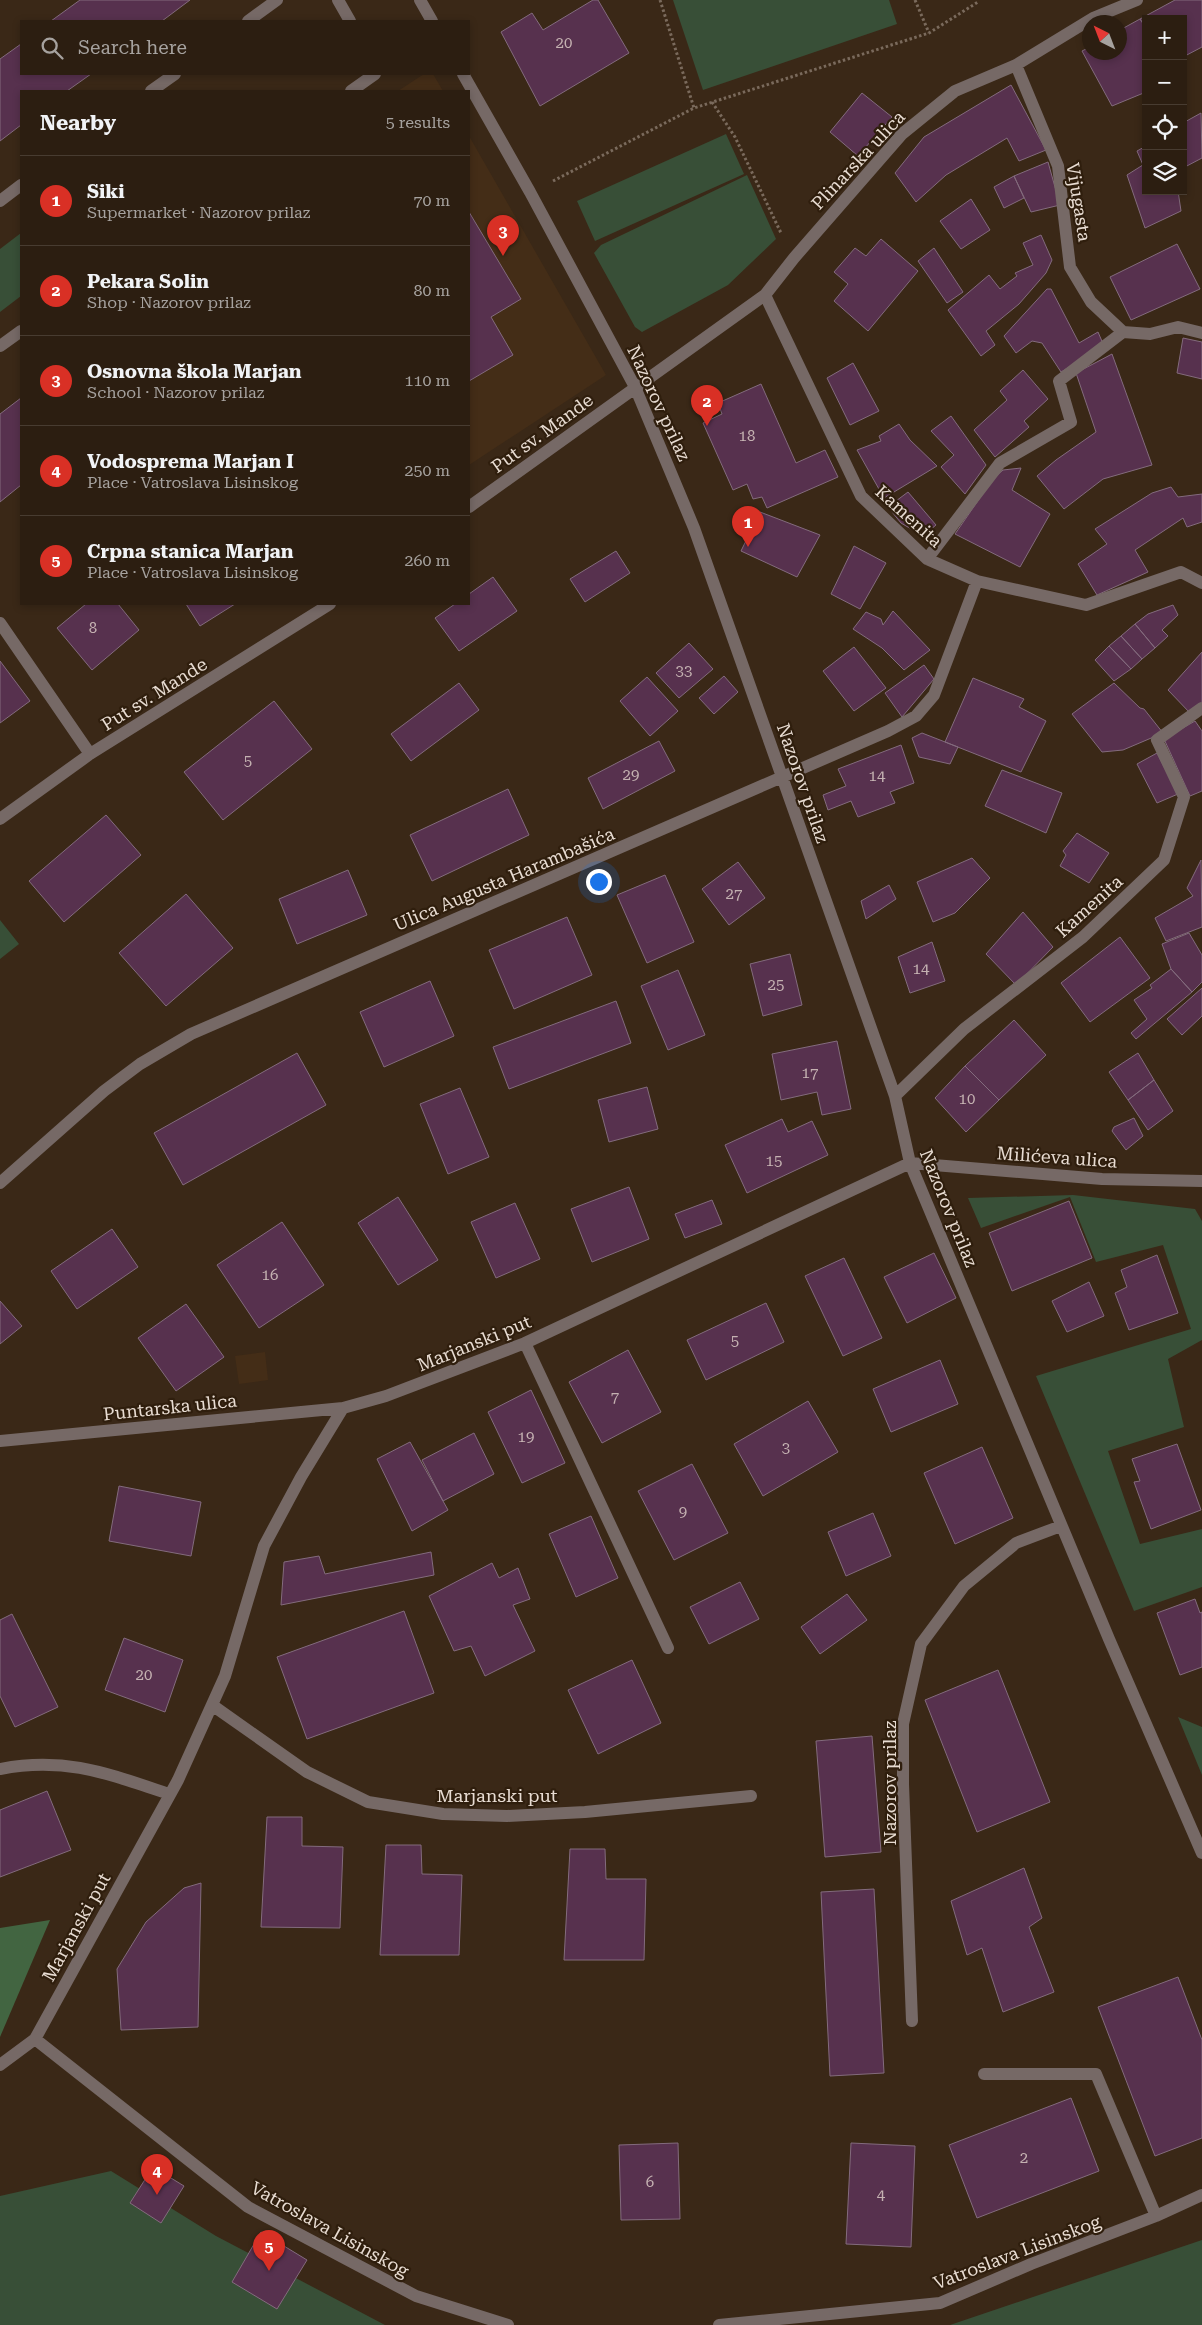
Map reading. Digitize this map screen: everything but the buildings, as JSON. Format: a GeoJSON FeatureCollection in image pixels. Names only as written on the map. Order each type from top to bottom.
{"type":"FeatureCollection","features":[{"type":"Feature","properties":{"kind":"street"},"geometry":{"type":"LineString","coordinates":[[249,20],[277,0]]}},
{"type":"Feature","properties":{"kind":"street"},"geometry":{"type":"LineString","coordinates":[[338,0],[349,20]]}},
{"type":"Feature","properties":{"kind":"street"},"geometry":{"type":"LineString","coordinates":[[420,0],[431,20]]}},
{"type":"Feature","properties":{"kind":"street","name":"Plinarska ulica"},"geometry":{"type":"LineString","coordinates":[[635,387],[765,296],[794,258],[902,134],[955,91],[1016,65],[1092,18],[1137,0]]}},
{"type":"Feature","properties":{"kind":"street","name":"Vijugasta"},"geometry":{"type":"LineString","coordinates":[[1016,65],[1058,166],[1070,267],[1091,302],[1123,332]]}},
{"type":"Feature","properties":{"kind":"street"},"geometry":{"type":"LineString","coordinates":[[152,90],[174,75]]}},
{"type":"Feature","properties":{"kind":"street"},"geometry":{"type":"LineString","coordinates":[[352,90],[374,75]]}},
{"type":"Feature","properties":{"kind":"street","name":"Nazorov prilaz"},"geometry":{"type":"LineString","coordinates":[[464,75],[530,192],[635,387],[694,528],[895,1096],[910,1163],[1061,1526],[1202,1853]]}},
{"type":"Feature","properties":{"kind":"street"},"geometry":{"type":"LineString","coordinates":[[0,201],[20,186]]}},
{"type":"Feature","properties":{"kind":"street","name":"Kamenita"},"geometry":{"type":"LineString","coordinates":[[765,296],[861,496],[927,558],[977,581],[1086,605],[1182,572],[1202,583]]}},
{"type":"Feature","properties":{"kind":"street"},"geometry":{"type":"LineString","coordinates":[[927,558],[1000,464],[1071,422],[1059,380],[1123,332],[1150,334],[1178,327],[1202,332]]}},
{"type":"Feature","properties":{"kind":"street"},"geometry":{"type":"LineString","coordinates":[[0,346],[20,332]]}},
{"type":"Feature","properties":{"kind":"street","name":"Put sv. Mande"},"geometry":{"type":"LineString","coordinates":[[470,506],[635,387]]}},
{"type":"Feature","properties":{"kind":"street","name":"Ulica Augusta Harambašića"},"geometry":{"type":"LineString","coordinates":[[0,1182],[104,1091],[140,1064],[191,1034],[782,777],[916,716],[934,695],[977,581]]}},
{"type":"Feature","properties":{"kind":"street","name":"Put sv. Mande"},"geometry":{"type":"LineString","coordinates":[[0,819],[90,754],[328,605]]}},
{"type":"Feature","properties":{"kind":"street"},"geometry":{"type":"LineString","coordinates":[[0,623],[90,754]]}},
{"type":"Feature","properties":{"kind":"street","name":"Kamenita"},"geometry":{"type":"LineString","coordinates":[[895,1096],[964,1029],[1083,937],[1164,860],[1184,797],[1157,740],[1202,708]]}},
{"type":"Feature","properties":{"kind":"street","name":"Milićeva ulica"},"geometry":{"type":"LineString","coordinates":[[910,1163],[1102,1179],[1202,1181]]}},
{"type":"Feature","properties":{"kind":"street","name":"Marjanski put"},"geometry":{"type":"LineString","coordinates":[[0,2065],[35,2039],[170,1794],[225,1676],[264,1546],[301,1477],[343,1408],[386,1396],[525,1343],[910,1163]]}},
{"type":"Feature","properties":{"kind":"street"},"geometry":{"type":"LineString","coordinates":[[525,1343],[668,1648]]}},
{"type":"Feature","properties":{"kind":"street","name":"Puntarska ulica"},"geometry":{"type":"LineString","coordinates":[[0,1441],[343,1408]]}},
{"type":"Feature","properties":{"kind":"street","name":"Nazorov prilaz"},"geometry":{"type":"LineString","coordinates":[[912,2021],[903,1784],[903,1724],[921,1644],[964,1586],[1016,1543],[1061,1526]]}},
{"type":"Feature","properties":{"kind":"street","name":"Marjanski put"},"geometry":{"type":"LineString","coordinates":[[212,1705],[308,1772],[368,1802],[443,1814],[507,1816],[585,1812],[751,1796]]}},
{"type":"Feature","properties":{"kind":"street"},"geometry":{"type":"LineString","coordinates":[[0,1769],[55,1764],[94,1769],[170,1794]]}},
{"type":"Feature","properties":{"kind":"street","name":"Vatroslava Lisinskog"},"geometry":{"type":"LineString","coordinates":[[35,2039],[248,2208],[416,2296],[508,2325]]}},
{"type":"Feature","properties":{"kind":"street"},"geometry":{"type":"LineString","coordinates":[[984,2074],[1096,2074],[1156,2216]]}},
{"type":"Feature","properties":{"kind":"street","name":"Vatroslava Lisinskog"},"geometry":{"type":"LineString","coordinates":[[719,2325],[940,2303],[1031,2264],[1156,2216],[1202,2195]]}},
{"type":"Feature","properties":{"kind":"path"},"geometry":{"type":"LineString","coordinates":[[660,0],[694,108]]}},
{"type":"Feature","properties":{"kind":"path"},"geometry":{"type":"LineString","coordinates":[[915,0],[929,33]]}},
{"type":"Feature","properties":{"kind":"path"},"geometry":{"type":"LineString","coordinates":[[530,192],[694,108],[929,33],[978,2]]}},
{"type":"Feature","properties":{"kind":"path"},"geometry":{"type":"LineString","coordinates":[[712,101],[735,137],[794,258]]}},
{"type":"Feature","properties":{"kind":"shaded area"},"geometry":{"type":"Polygon","coordinates":[[[422,75],[434,75],[442,90],[400,90],[422,75]]]}},
{"type":"Feature","properties":{"kind":"shaded area"},"geometry":{"type":"Polygon","coordinates":[[[470,138],[606,375],[470,464],[470,138]]]}},
{"type":"Feature","properties":{"kind":"shaded area"},"geometry":{"type":"Polygon","coordinates":[[[265,1352],[268,1380],[239,1384],[235,1356],[265,1352]]]}},
{"type":"Feature","properties":{"kind":"green space"},"geometry":{"type":"Polygon","coordinates":[[[673,0],[889,0],[897,24],[703,90],[673,0]]]}},
{"type":"Feature","properties":{"kind":"green space"},"geometry":{"type":"Polygon","coordinates":[[[726,134],[744,174],[595,241],[577,201],[726,134]]]}},
{"type":"Feature","properties":{"kind":"green space"},"geometry":{"type":"Polygon","coordinates":[[[747,175],[776,239],[728,285],[642,332],[635,327],[594,253],[601,245],[747,175]]]}},
{"type":"Feature","properties":{"kind":"green space"},"geometry":{"type":"Polygon","coordinates":[[[20,234],[20,297],[0,312],[0,249],[20,234]]]}},
{"type":"Feature","properties":{"kind":"green space"},"geometry":{"type":"Polygon","coordinates":[[[0,920],[19,944],[0,959],[0,920]]]}},
{"type":"Feature","properties":{"kind":"green space"},"geometry":{"type":"Polygon","coordinates":[[[1073,1195],[1195,1209],[1202,1221],[1202,1340],[1168,1359],[1184,1427],[1108,1451],[1140,1544],[1202,1529],[1202,1587],[1134,1611],[1036,1376],[1191,1329],[1163,1245],[1096,1262],[1070,1197],[981,1228],[968,1198],[1073,1195]]]}},
{"type":"Feature","properties":{"kind":"green space"},"geometry":{"type":"Polygon","coordinates":[[[1178,1717],[1202,1727],[1202,1775],[1178,1717]]]}},
{"type":"Feature","properties":{"kind":"green space"},"geometry":{"type":"Polygon","coordinates":[[[50,1920],[0,2037],[0,1928],[50,1920]]]}},
{"type":"Feature","properties":{"kind":"green space"},"geometry":{"type":"Polygon","coordinates":[[[111,2171],[216,2236],[385,2325],[0,2325],[0,2196],[111,2171]]]}},
{"type":"Feature","properties":{"kind":"green space"},"geometry":{"type":"Polygon","coordinates":[[[1202,2240],[1202,2325],[950,2325],[1202,2240]]]}},
{"type":"Feature","properties":{"kind":"place","name":"Osnovna škola Marjan"},"geometry":{"type":"Point","coordinates":[503,256]}},
{"type":"Feature","properties":{"kind":"place","name":"Pekara Solin"},"geometry":{"type":"Point","coordinates":[707,426]}},
{"type":"Feature","properties":{"kind":"place","name":"Siki"},"geometry":{"type":"Point","coordinates":[748,547]}},
{"type":"Feature","properties":{"kind":"place","name":"Vodosprema Marjan I"},"geometry":{"type":"Point","coordinates":[157,2195]}},
{"type":"Feature","properties":{"kind":"place","name":"Crpna stanica Marjan"},"geometry":{"type":"Point","coordinates":[269,2271]}}]}
